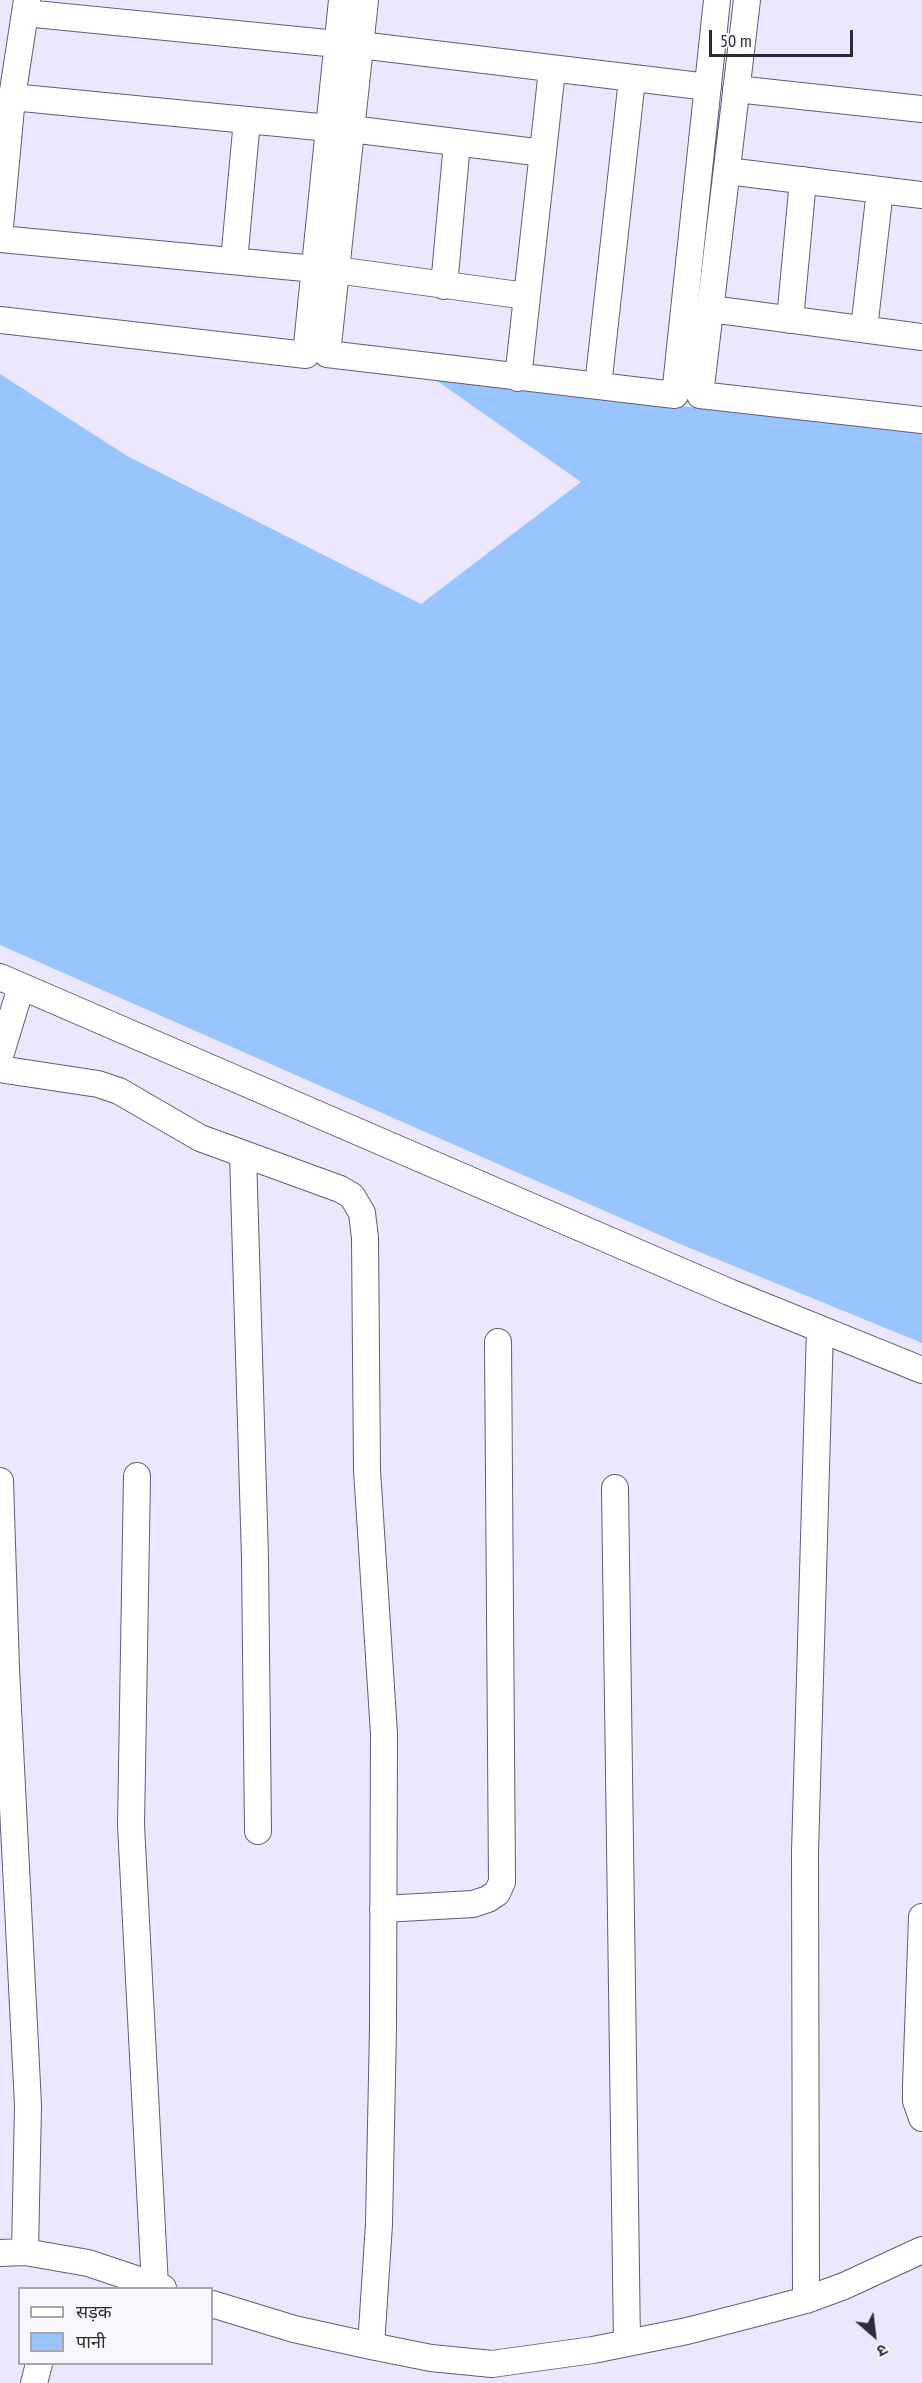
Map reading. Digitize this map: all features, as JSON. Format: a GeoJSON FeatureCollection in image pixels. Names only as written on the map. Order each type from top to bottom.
{"type":"FeatureCollection","features":[{"type":"Feature","properties":{"kind":"street"},"geometry":{"type":"LineString","coordinates":[[342,0],[349,45]]}},
{"type":"Feature","properties":{"kind":"street"},"geometry":{"type":"LineString","coordinates":[[365,0],[349,45],[340,128],[326,270],[327,354],[675,395],[717,0]]}},
{"type":"Feature","properties":{"kind":"street"},"geometry":{"type":"LineString","coordinates":[[747,0],[700,395],[922,420]]}},
{"type":"Feature","properties":{"kind":"street"},"geometry":{"type":"LineString","coordinates":[[0,227],[12,97],[26,6],[708,87]]}},
{"type":"Feature","properties":{"kind":"street"},"geometry":{"type":"LineString","coordinates":[[518,378],[552,70]]}},
{"type":"Feature","properties":{"kind":"street"},"geometry":{"type":"LineString","coordinates":[[598,386],[632,79]]}},
{"type":"Feature","properties":{"kind":"street"},"geometry":{"type":"LineString","coordinates":[[736,88],[922,109]]}},
{"type":"Feature","properties":{"kind":"street"},"geometry":{"type":"LineString","coordinates":[[12,97],[340,128],[543,153]]}},
{"type":"Feature","properties":{"kind":"street"},"geometry":{"type":"LineString","coordinates":[[234,261],[247,120]]}},
{"type":"Feature","properties":{"kind":"street"},"geometry":{"type":"LineString","coordinates":[[444,286],[457,143]]}},
{"type":"Feature","properties":{"kind":"street"},"geometry":{"type":"LineString","coordinates":[[727,171],[922,195]]}},
{"type":"Feature","properties":{"kind":"street"},"geometry":{"type":"LineString","coordinates":[[790,320],[803,180]]}},
{"type":"Feature","properties":{"kind":"street"},"geometry":{"type":"LineString","coordinates":[[864,329],[880,190]]}},
{"type":"Feature","properties":{"kind":"street"},"geometry":{"type":"LineString","coordinates":[[0,238],[326,270],[526,296]]}},
{"type":"Feature","properties":{"kind":"street"},"geometry":{"type":"LineString","coordinates":[[0,321],[306,355],[326,270]]}},
{"type":"Feature","properties":{"kind":"street"},"geometry":{"type":"LineString","coordinates":[[711,309],[922,337]]}},
{"type":"Feature","properties":{"kind":"street"},"geometry":{"type":"LineString","coordinates":[[0,1056],[10,982],[729,1292],[922,1370]]}},
{"type":"Feature","properties":{"kind":"street"},"geometry":{"type":"LineString","coordinates":[[0,1069],[98,1084],[108,1088],[200,1138],[340,1189],[351,1196],[357,1204],[365,1223],[367,1470],[384,1734],[379,2224],[371,2346]]}},
{"type":"Feature","properties":{"kind":"street"},"geometry":{"type":"LineString","coordinates":[[243,1154],[255,1558],[258,1831]]}},
{"type":"Feature","properties":{"kind":"street"},"geometry":{"type":"LineString","coordinates":[[806,2300],[805,1852],[820,1329]]}},
{"type":"Feature","properties":{"kind":"street"},"geometry":{"type":"LineString","coordinates":[[383,1909],[473,1904],[497,1893],[502,1882],[498,1342]]}},
{"type":"Feature","properties":{"kind":"street"},"geometry":{"type":"LineString","coordinates":[[0,2253],[25,2252],[88,2263],[97,2279],[159,2287],[131,1825],[138,1476]]}},
{"type":"Feature","properties":{"kind":"street"},"geometry":{"type":"LineString","coordinates":[[0,1481],[6,1669],[28,2105],[25,2252]]}},
{"type":"Feature","properties":{"kind":"street"},"geometry":{"type":"LineString","coordinates":[[615,1488],[627,2343]]}},
{"type":"Feature","properties":{"kind":"street"},"geometry":{"type":"LineString","coordinates":[[922,1917],[916,2086],[916,2101],[922,2118]]}},
{"type":"Feature","properties":{"kind":"street"},"geometry":{"type":"LineString","coordinates":[[213,2304],[294,2329],[431,2358],[492,2374],[687,2331],[806,2300],[844,2286],[922,2250]]}},
{"type":"Feature","properties":{"kind":"street"},"geometry":{"type":"LineString","coordinates":[[34,2383],[39,2365]]}},
{"type":"Feature","properties":{"kind":"water"},"geometry":{"type":"Polygon","coordinates":[[[0,374],[127,456],[421,604],[581,482],[433,378],[922,433],[922,1343],[680,1244],[0,945],[0,374]]]}}]}
